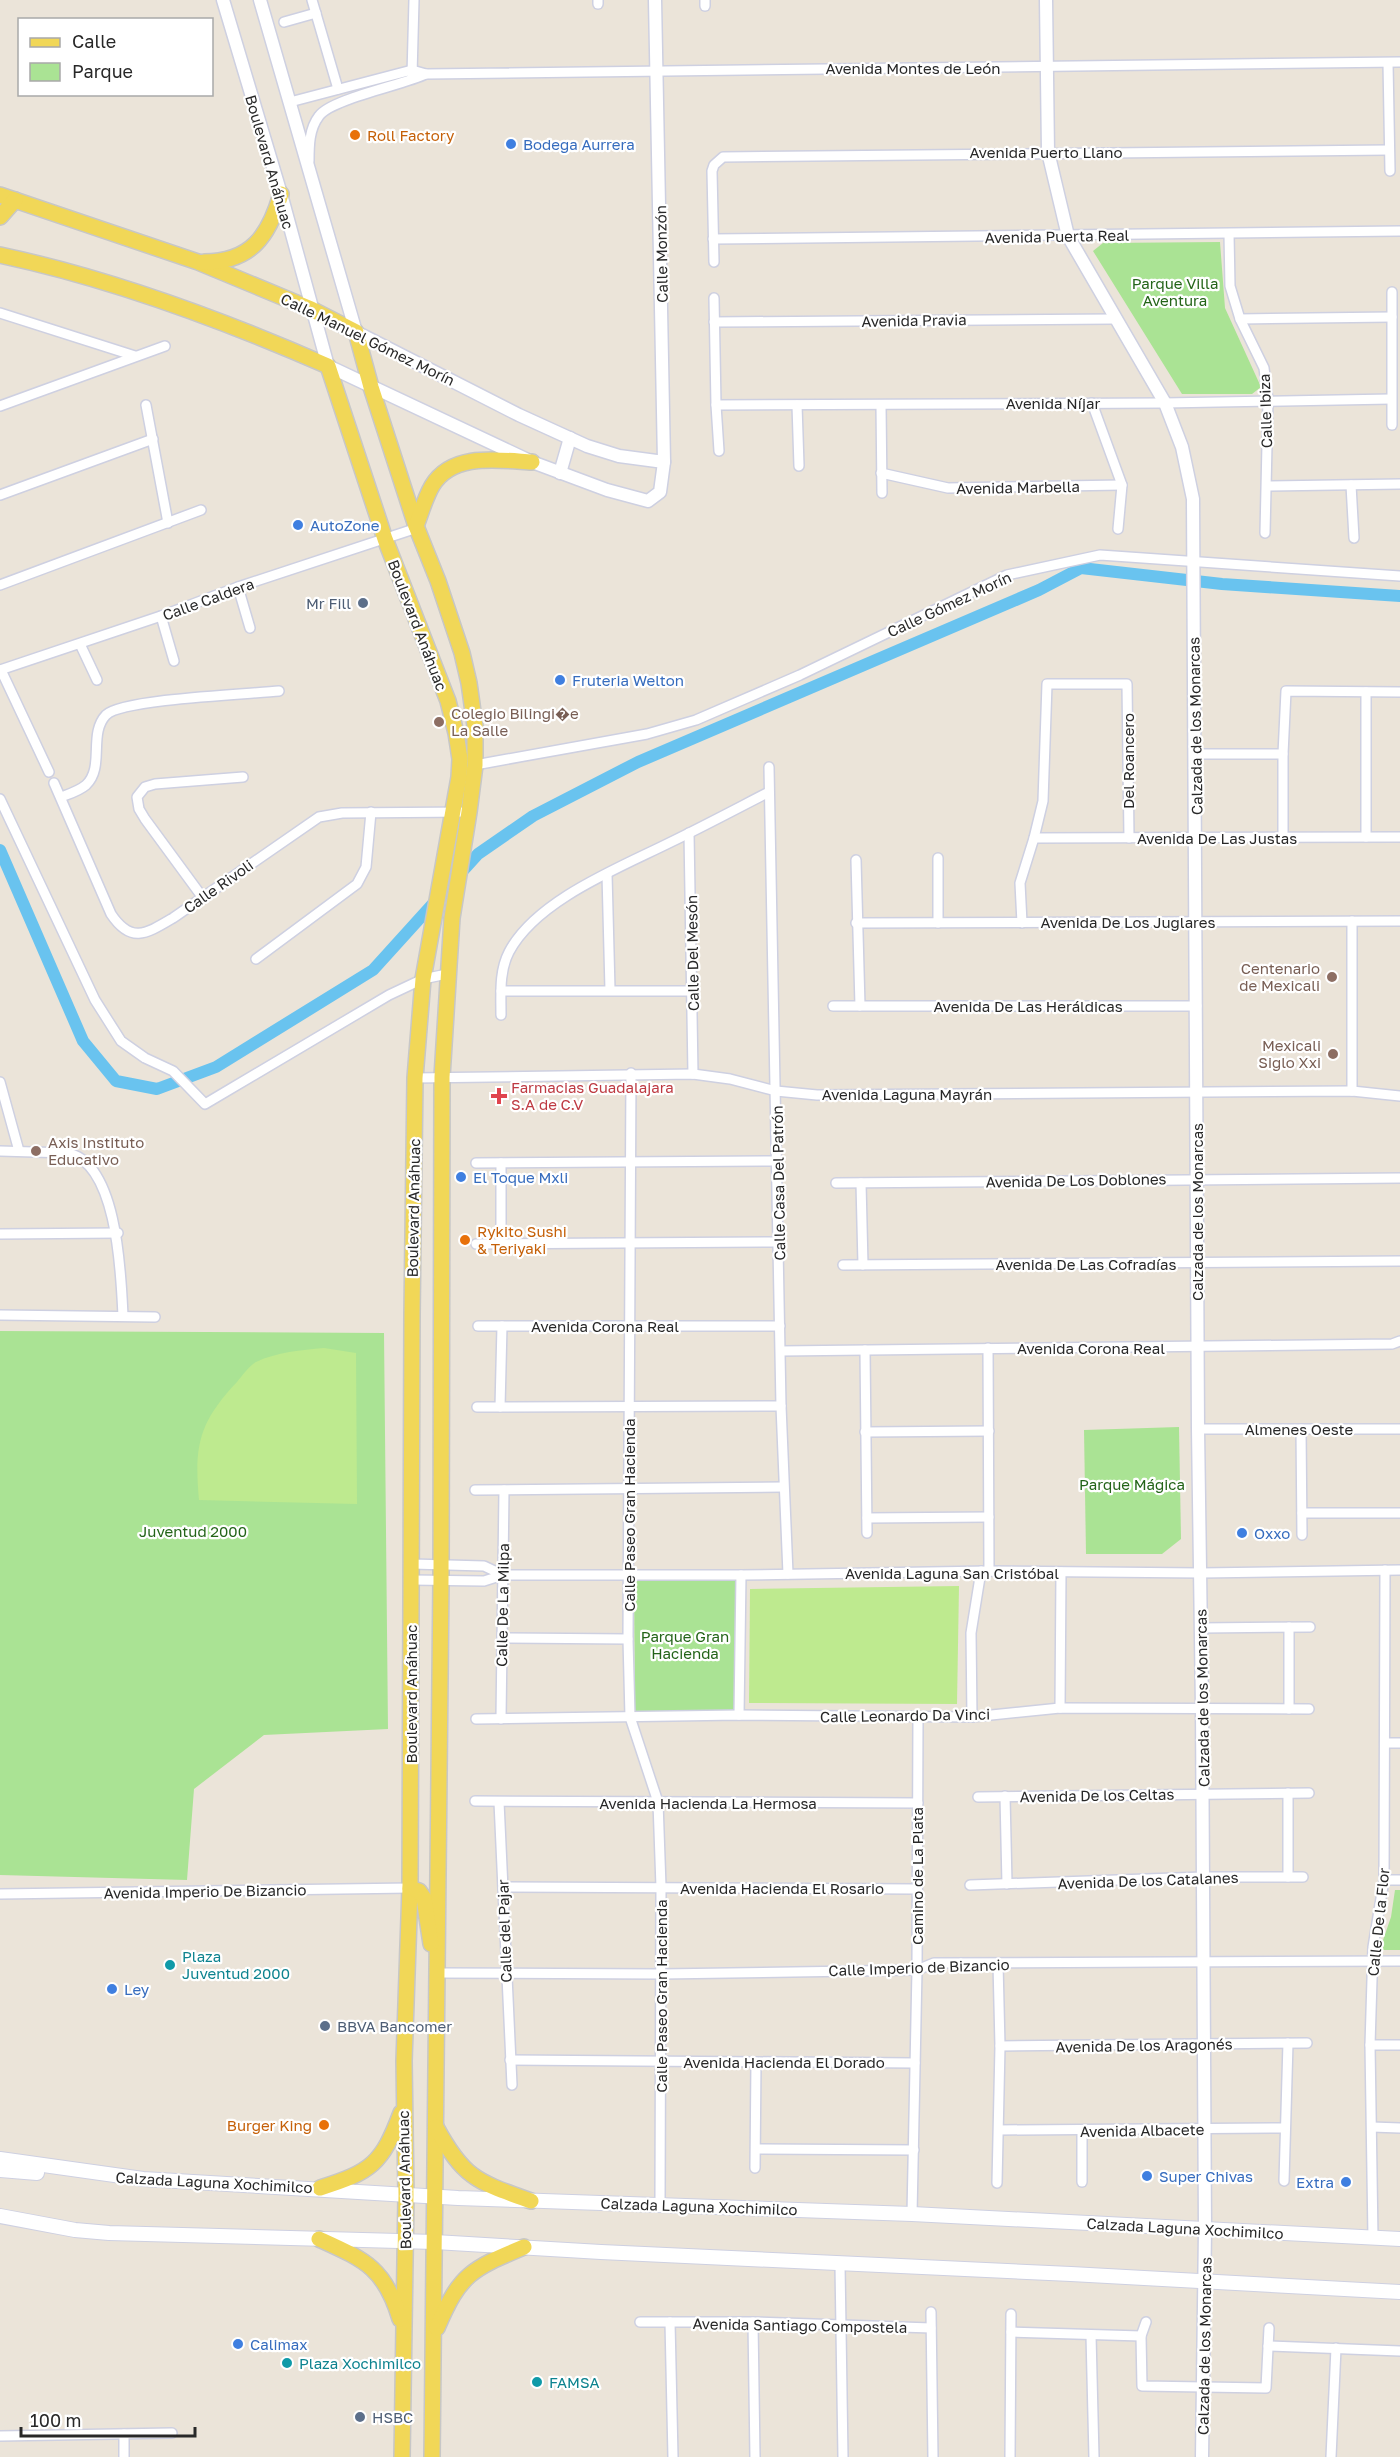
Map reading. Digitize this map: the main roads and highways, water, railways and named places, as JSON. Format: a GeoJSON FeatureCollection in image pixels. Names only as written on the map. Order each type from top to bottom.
{"type":"FeatureCollection","features":[{"type":"Feature","properties":{"kind":"main road"},"geometry":{"type":"LineString","coordinates":[[198,262],[228,260],[242,255],[255,246],[274,218],[281,194]]}},
{"type":"Feature","properties":{"kind":"main road","name":"Calle Manuel Gómez Morín"},"geometry":{"type":"LineString","coordinates":[[0,195],[198,262],[311,309],[356,332]]}},
{"type":"Feature","properties":{"kind":"main road"},"geometry":{"type":"LineString","coordinates":[[0,217],[15,200]]}},
{"type":"Feature","properties":{"kind":"main road","name":"Boulevard Anáhuac"},"geometry":{"type":"LineString","coordinates":[[0,255],[107,283],[200,315],[328,366],[385,538],[453,717],[460,759],[453,812],[423,979],[415,1078],[410,1888],[404,2104],[406,2195],[402,2457]]}},
{"type":"Feature","properties":{"kind":"main road","name":"Boulevard Anáhuac"},"geometry":{"type":"LineString","coordinates":[[356,332],[371,387],[416,527],[438,581],[469,683],[475,726],[475,765],[452,918],[442,1077],[441,1572],[432,2457]]}},
{"type":"Feature","properties":{"kind":"main road"},"geometry":{"type":"LineString","coordinates":[[416,527],[432,486],[442,474],[453,467],[483,460],[532,462]]}},
{"type":"Feature","properties":{"kind":"main road"},"geometry":{"type":"LineString","coordinates":[[410,1888],[419,1891],[424,1898],[437,1973]]}},
{"type":"Feature","properties":{"kind":"main road"},"geometry":{"type":"LineString","coordinates":[[320,2188],[352,2178],[376,2162],[390,2143],[404,2104]]}},
{"type":"Feature","properties":{"kind":"main road"},"geometry":{"type":"LineString","coordinates":[[435,2125],[449,2151],[467,2173],[487,2185],[531,2201]]}},
{"type":"Feature","properties":{"kind":"main road","name":"Calzada Laguna Xochimilco"},"geometry":{"type":"LineString","coordinates":[[0,2159],[108,2176],[406,2195],[912,2214],[1400,2239]]}},
{"type":"Feature","properties":{"kind":"main road"},"geometry":{"type":"LineString","coordinates":[[0,2170],[82,2178],[108,2176]]}},
{"type":"Feature","properties":{"kind":"main road"},"geometry":{"type":"LineString","coordinates":[[0,2216],[75,2230],[110,2233],[435,2242],[840,2265],[1400,2292]]}},
{"type":"Feature","properties":{"kind":"main road"},"geometry":{"type":"LineString","coordinates":[[319,2239],[354,2255],[378,2272],[392,2294],[405,2333]]}},
{"type":"Feature","properties":{"kind":"main road"},"geometry":{"type":"LineString","coordinates":[[433,2337],[444,2310],[464,2278],[474,2270],[524,2247]]}},
{"type":"Feature","properties":{"kind":"waterway"},"geometry":{"type":"LineString","coordinates":[[0,850],[83,1041],[116,1081],[157,1089],[216,1067],[373,970],[478,854],[533,816],[638,762],[1039,590],[1081,568],[1222,584],[1400,596]]}},
{"type":"Feature","properties":{"kind":"place","name":"Roll Factory"},"geometry":{"type":"Point","coordinates":[355,135]}},
{"type":"Feature","properties":{"kind":"place","name":"Bodega Aurrera"},"geometry":{"type":"Point","coordinates":[511,144]}},
{"type":"Feature","properties":{"kind":"place","name":"AutoZone"},"geometry":{"type":"Point","coordinates":[298,525]}},
{"type":"Feature","properties":{"kind":"place","name":"Mr Fill"},"geometry":{"type":"Point","coordinates":[363,603]}},
{"type":"Feature","properties":{"kind":"place","name":"Fruteria Welton"},"geometry":{"type":"Point","coordinates":[560,680]}},
{"type":"Feature","properties":{"kind":"place","name":"Colegio Bilingi�e La Salle"},"geometry":{"type":"Point","coordinates":[439,722]}},
{"type":"Feature","properties":{"kind":"place","name":"Centenario de Mexicali"},"geometry":{"type":"Point","coordinates":[1332,977]}},
{"type":"Feature","properties":{"kind":"place","name":"Mexicali Siglo Xxi"},"geometry":{"type":"Point","coordinates":[1333,1054]}},
{"type":"Feature","properties":{"kind":"place","name":"Farmacias Guadalajara S.A de C.V"},"geometry":{"type":"Point","coordinates":[499,1096]}},
{"type":"Feature","properties":{"kind":"place","name":"Axis Instituto Educativo"},"geometry":{"type":"Point","coordinates":[36,1151]}},
{"type":"Feature","properties":{"kind":"place","name":"El Toque Mxli"},"geometry":{"type":"Point","coordinates":[461,1177]}},
{"type":"Feature","properties":{"kind":"place","name":"Rykito Sushi & Teriyaki"},"geometry":{"type":"Point","coordinates":[465,1240]}},
{"type":"Feature","properties":{"kind":"place","name":"Oxxo"},"geometry":{"type":"Point","coordinates":[1242,1533]}},
{"type":"Feature","properties":{"kind":"place","name":"Plaza Juventud 2000"},"geometry":{"type":"Point","coordinates":[170,1965]}},
{"type":"Feature","properties":{"kind":"place","name":"Ley"},"geometry":{"type":"Point","coordinates":[112,1989]}},
{"type":"Feature","properties":{"kind":"place","name":"BBVA Bancomer"},"geometry":{"type":"Point","coordinates":[325,2026]}},
{"type":"Feature","properties":{"kind":"place","name":"Burger King"},"geometry":{"type":"Point","coordinates":[324,2125]}},
{"type":"Feature","properties":{"kind":"place","name":"Super Chivas"},"geometry":{"type":"Point","coordinates":[1147,2176]}},
{"type":"Feature","properties":{"kind":"place","name":"Extra"},"geometry":{"type":"Point","coordinates":[1346,2182]}},
{"type":"Feature","properties":{"kind":"place","name":"Calimax"},"geometry":{"type":"Point","coordinates":[238,2344]}},
{"type":"Feature","properties":{"kind":"place","name":"Plaza Xochimilco"},"geometry":{"type":"Point","coordinates":[287,2363]}},
{"type":"Feature","properties":{"kind":"place","name":"FAMSA"},"geometry":{"type":"Point","coordinates":[537,2382]}},
{"type":"Feature","properties":{"kind":"place","name":"HSBC"},"geometry":{"type":"Point","coordinates":[360,2417]}},
{"type":"Feature","properties":{"kind":"park label","name":"Parque Villa Aventura"},"geometry":{"type":"Point","coordinates":[1175,292]}},
{"type":"Feature","properties":{"kind":"park label","name":"Parque Mágica"},"geometry":{"type":"Point","coordinates":[1132,1484]}},
{"type":"Feature","properties":{"kind":"park label","name":"Juventud 2000"},"geometry":{"type":"Point","coordinates":[193,1531]}},
{"type":"Feature","properties":{"kind":"park label","name":"Parque Gran Hacienda"},"geometry":{"type":"Point","coordinates":[685,1644]}}]}
